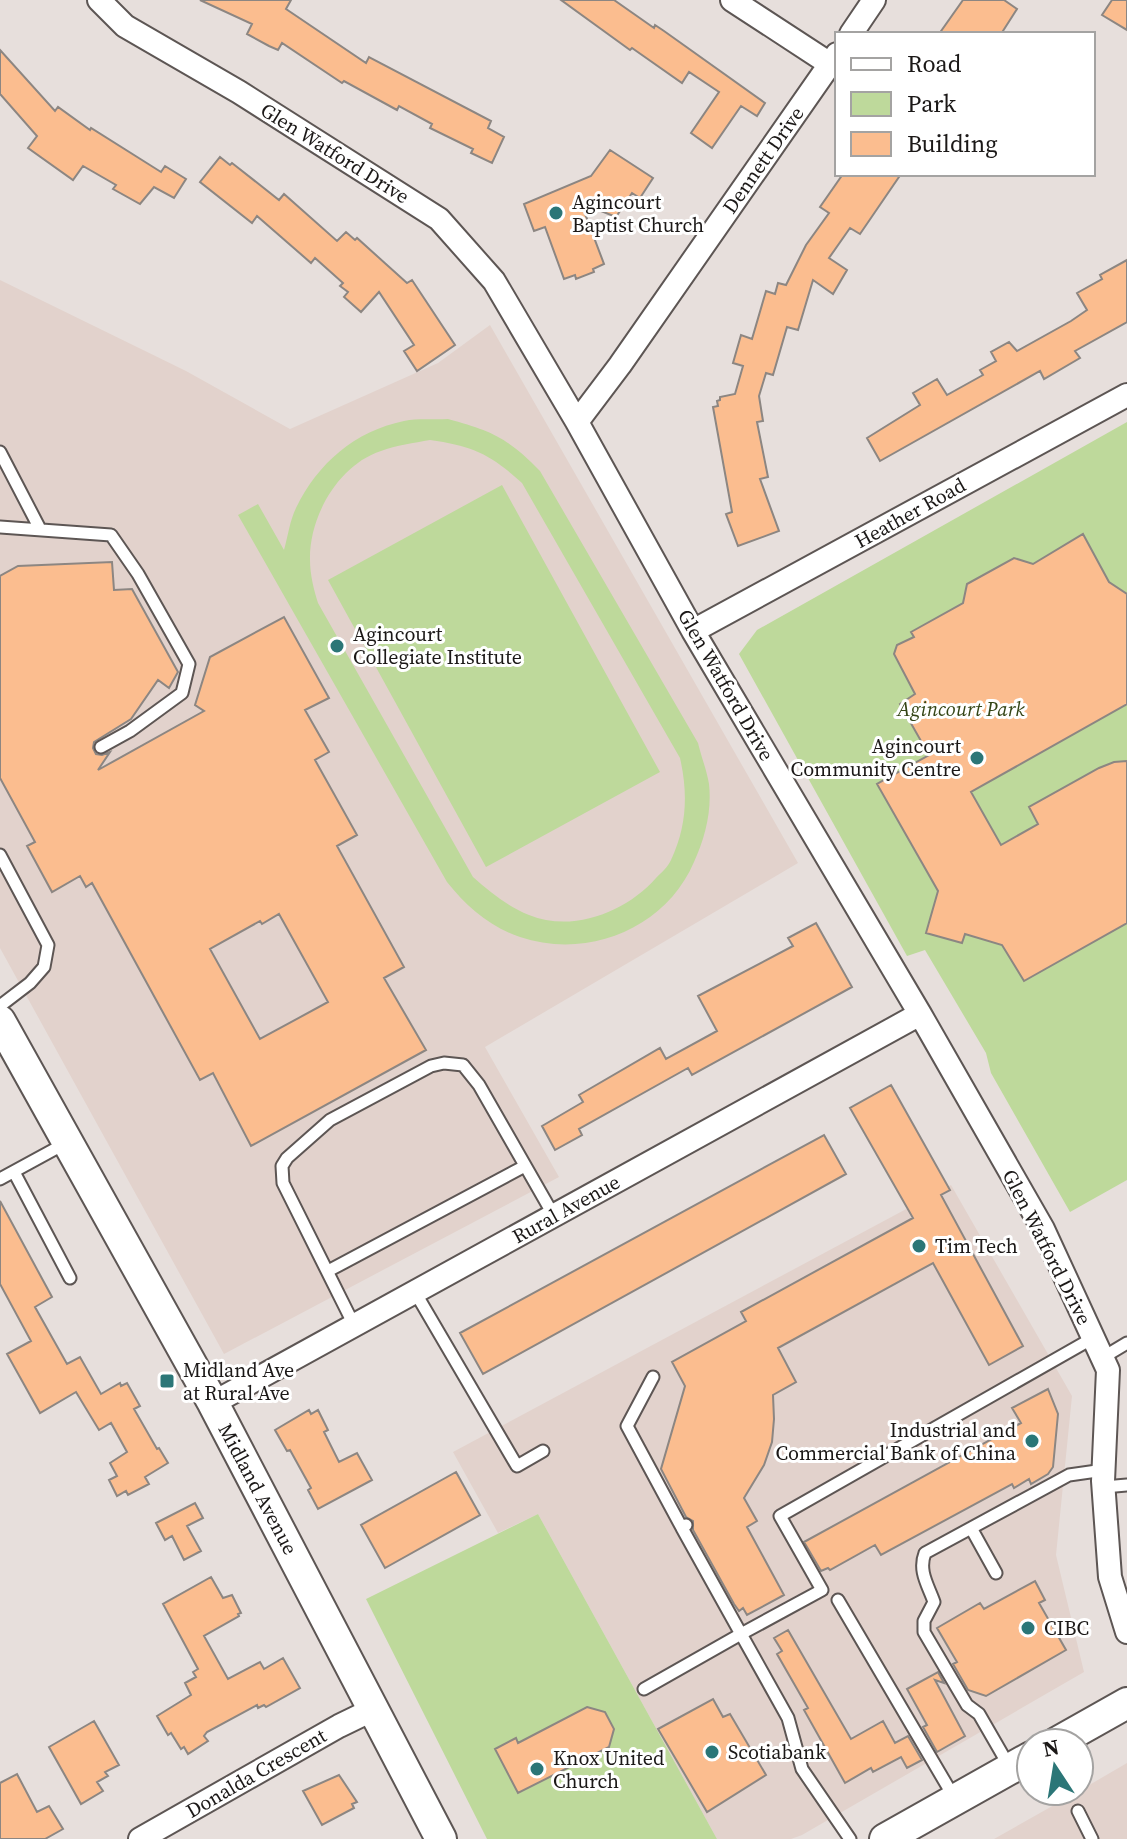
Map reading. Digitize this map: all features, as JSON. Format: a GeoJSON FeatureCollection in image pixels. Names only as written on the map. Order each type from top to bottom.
{"type":"FeatureCollection","features":[{"type":"Feature","properties":{"kind":"main road","name":"Midland Avenue"},"geometry":{"type":"LineString","coordinates":[[0,1021],[213,1403],[441,1839]]}},
{"type":"Feature","properties":{"kind":"main road"},"geometry":{"type":"LineString","coordinates":[[1084,1727],[1127,1703]]}},
{"type":"Feature","properties":{"kind":"main road"},"geometry":{"type":"LineString","coordinates":[[885,1839],[1015,1766]]}},
{"type":"Feature","properties":{"kind":"street","name":"Glen Watford Drive"},"geometry":{"type":"LineString","coordinates":[[99,0],[125,26],[239,92],[439,219],[494,281],[577,422],[693,631],[920,1014],[1043,1229],[1108,1370],[1104,1478],[1110,1577],[1127,1632]]}},
{"type":"Feature","properties":{"kind":"street"},"geometry":{"type":"LineString","coordinates":[[732,0],[834,59]]}},
{"type":"Feature","properties":{"kind":"street"},"geometry":{"type":"LineString","coordinates":[[852,32],[874,0]]}},
{"type":"Feature","properties":{"kind":"street","name":"Dennett Drive"},"geometry":{"type":"LineString","coordinates":[[577,422],[834,59]]}},
{"type":"Feature","properties":{"kind":"street","name":"Heather Road"},"geometry":{"type":"LineString","coordinates":[[693,631],[1127,395]]}},
{"type":"Feature","properties":{"kind":"street","name":"Rural Avenue"},"geometry":{"type":"LineString","coordinates":[[213,1403],[920,1014]]}},
{"type":"Feature","properties":{"kind":"street","name":"Donalda Crescent"},"geometry":{"type":"LineString","coordinates":[[140,1839],[374,1709]]}},
{"type":"Feature","properties":{"kind":"lane"},"geometry":{"type":"LineString","coordinates":[[0,452],[40,529]]}},
{"type":"Feature","properties":{"kind":"lane"},"geometry":{"type":"LineString","coordinates":[[0,527],[111,535],[138,574],[189,664],[182,693],[101,747]]}},
{"type":"Feature","properties":{"kind":"lane"},"geometry":{"type":"LineString","coordinates":[[0,855],[48,945],[44,967],[30,983],[0,1006]]}},
{"type":"Feature","properties":{"kind":"lane"},"geometry":{"type":"LineString","coordinates":[[354,1325],[283,1183],[282,1166],[330,1120],[418,1073],[444,1063],[463,1065],[479,1085],[554,1216]]}},
{"type":"Feature","properties":{"kind":"lane"},"geometry":{"type":"LineString","coordinates":[[0,1179],[68,1143]]}},
{"type":"Feature","properties":{"kind":"lane"},"geometry":{"type":"LineString","coordinates":[[328,1271],[525,1166]]}},
{"type":"Feature","properties":{"kind":"lane"},"geometry":{"type":"LineString","coordinates":[[14,1172],[70,1278]]}},
{"type":"Feature","properties":{"kind":"lane"},"geometry":{"type":"LineString","coordinates":[[415,1292],[517,1466],[543,1451]]}},
{"type":"Feature","properties":{"kind":"lane"},"geometry":{"type":"LineString","coordinates":[[644,1689],[822,1590],[780,1516],[1098,1348],[1127,1343]]}},
{"type":"Feature","properties":{"kind":"lane"},"geometry":{"type":"LineString","coordinates":[[653,1377],[627,1426],[788,1718],[802,1769],[850,1839]]}},
{"type":"Feature","properties":{"kind":"lane"},"geometry":{"type":"LineString","coordinates":[[1015,1756],[979,1714],[967,1705],[924,1632],[924,1621],[934,1602],[921,1570],[925,1553],[1069,1475],[1104,1478],[1127,1485]]}},
{"type":"Feature","properties":{"kind":"lane"},"geometry":{"type":"LineString","coordinates":[[971,1528],[996,1573]]}},
{"type":"Feature","properties":{"kind":"lane"},"geometry":{"type":"LineString","coordinates":[[838,1600],[955,1800]]}},
{"type":"Feature","properties":{"kind":"lane"},"geometry":{"type":"LineString","coordinates":[[1078,1811],[1092,1839]]}},
{"type":"Feature","properties":{"kind":"shaded area","name":"Agincourt Collegiate Institute"},"geometry":{"type":"Polygon","coordinates":[[[0,280],[186,371],[290,429],[438,363],[490,325],[798,863],[485,1047],[559,1177],[224,1354],[0,948],[0,280]]]}},
{"type":"Feature","properties":{"kind":"shaded area"},"geometry":{"type":"Polygon","coordinates":[[[951,1185],[1072,1396],[1056,1555],[1084,1672],[802,1835],[791,1839],[717,1839],[538,1514],[498,1533],[453,1452],[951,1185]]]}},
{"type":"Feature","properties":{"kind":"shaded area"},"geometry":{"type":"Polygon","coordinates":[[[1127,1763],[1127,1839],[994,1839],[1051,1807],[1095,1807],[1095,1782],[1127,1763]]]}},
{"type":"Feature","properties":{"kind":"green space"},"geometry":{"type":"Polygon","coordinates":[[[448,419],[498,437],[540,471],[698,743],[710,794],[704,834],[694,862],[665,905],[645,921],[598,941],[546,943],[520,937],[489,922],[454,891],[238,515],[258,504],[284,550],[294,513],[305,492],[340,451],[386,426],[409,420],[448,419]],[[430,440],[387,449],[366,458],[339,480],[321,510],[311,544],[311,571],[318,603],[473,877],[499,898],[529,915],[563,922],[598,916],[630,901],[670,863],[680,835],[684,809],[680,758],[522,483],[480,453],[430,440]]]}},
{"type":"Feature","properties":{"kind":"green space","name":"Agincourt Park"},"geometry":{"type":"Polygon","coordinates":[[[1127,422],[1127,1180],[1070,1212],[991,1073],[986,1053],[925,950],[907,956],[739,654],[757,630],[1127,422]]]}},
{"type":"Feature","properties":{"kind":"green space"},"geometry":{"type":"Polygon","coordinates":[[[502,485],[660,772],[486,867],[328,580],[502,485]]]}},
{"type":"Feature","properties":{"kind":"green space"},"geometry":{"type":"Polygon","coordinates":[[[538,1514],[717,1839],[487,1839],[366,1599],[538,1514]]]}},
{"type":"Feature","properties":{"kind":"building"},"geometry":{"type":"Polygon","coordinates":[[[200,0],[291,0],[286,9],[366,63],[369,57],[491,121],[488,128],[504,137],[492,163],[471,153],[473,149],[430,128],[432,124],[399,106],[397,110],[344,81],[342,83],[282,43],[278,50],[247,34],[252,24],[200,0]]]}},
{"type":"Feature","properties":{"kind":"building"},"geometry":{"type":"Polygon","coordinates":[[[561,0],[614,0],[654,28],[655,25],[664,31],[765,103],[757,116],[741,106],[712,148],[691,133],[719,92],[689,72],[682,83],[561,0]]]}},
{"type":"Feature","properties":{"kind":"building"},"geometry":{"type":"Polygon","coordinates":[[[963,0],[1004,0],[1017,9],[1002,32],[940,32],[963,0]]]}},
{"type":"Feature","properties":{"kind":"building"},"geometry":{"type":"Polygon","coordinates":[[[1112,0],[1127,0],[1127,30],[1102,15],[1112,0]]]}},
{"type":"Feature","properties":{"kind":"building"},"geometry":{"type":"Polygon","coordinates":[[[0,50],[55,111],[58,107],[161,172],[165,166],[186,179],[174,198],[154,187],[140,204],[113,189],[116,185],[83,166],[73,180],[28,148],[37,136],[0,94],[0,50]]]}},
{"type":"Feature","properties":{"kind":"building","name":"Agincourt Baptist Church"},"geometry":{"type":"Polygon","coordinates":[[[610,150],[653,178],[640,198],[632,193],[616,217],[581,203],[604,264],[576,279],[575,275],[564,279],[545,227],[534,231],[524,204],[591,176],[610,150]]]}},
{"type":"Feature","properties":{"kind":"building"},"geometry":{"type":"Polygon","coordinates":[[[220,157],[279,200],[284,194],[337,241],[346,232],[355,240],[357,238],[407,283],[412,280],[455,345],[417,371],[404,351],[414,345],[379,292],[361,312],[344,297],[348,292],[340,286],[343,283],[315,258],[311,263],[257,216],[252,223],[200,182],[220,157]]]}},
{"type":"Feature","properties":{"kind":"building"},"geometry":{"type":"Polygon","coordinates":[[[842,176],[900,176],[860,234],[850,228],[829,258],[847,270],[833,294],[813,280],[798,330],[787,327],[773,375],[766,373],[759,396],[763,421],[757,422],[768,477],[760,479],[779,531],[738,546],[726,514],[732,512],[713,407],[718,406],[720,397],[735,394],[743,366],[733,363],[741,335],[752,339],[766,291],[775,294],[778,283],[786,285],[806,245],[829,213],[820,207],[842,176]]]}},
{"type":"Feature","properties":{"kind":"building"},"geometry":{"type":"Polygon","coordinates":[[[1127,260],[1127,322],[1075,351],[1080,358],[1044,379],[1040,371],[880,461],[867,438],[920,405],[913,393],[937,379],[947,395],[983,375],[980,370],[996,361],[991,352],[1009,342],[1017,351],[1071,321],[1087,310],[1077,293],[1127,260]]]}},
{"type":"Feature","properties":{"kind":"building","name":"Agincourt Community Centre"},"geometry":{"type":"Polygon","coordinates":[[[1083,534],[1109,582],[1127,594],[1127,704],[971,792],[1001,845],[1038,824],[1029,807],[1099,768],[1127,761],[1127,923],[1024,981],[1002,945],[965,934],[962,943],[926,933],[938,891],[877,784],[929,755],[900,704],[915,694],[894,654],[897,645],[914,637],[911,632],[963,603],[967,584],[1014,558],[1033,564],[1083,534]]]}},
{"type":"Feature","properties":{"kind":"building"},"geometry":{"type":"Polygon","coordinates":[[[112,562],[114,590],[132,589],[178,672],[169,688],[158,680],[131,719],[94,742],[96,754],[110,752],[98,770],[204,711],[195,705],[210,657],[284,617],[329,698],[305,710],[329,752],[315,760],[357,835],[337,846],[404,967],[384,978],[426,1050],[251,1146],[213,1073],[200,1080],[92,883],[86,887],[80,876],[52,892],[27,846],[35,842],[0,778],[0,576],[18,566],[112,562]],[[279,914],[210,949],[260,1039],[328,1002],[279,914]]]}},
{"type":"Feature","properties":{"kind":"building"},"geometry":{"type":"Polygon","coordinates":[[[816,923],[852,987],[692,1075],[688,1068],[579,1129],[582,1135],[555,1150],[542,1126],[583,1102],[579,1095],[660,1048],[666,1059],[717,1031],[698,996],[793,946],[788,938],[816,923]]]}},
{"type":"Feature","properties":{"kind":"building"},"geometry":{"type":"Polygon","coordinates":[[[891,1085],[950,1190],[941,1195],[1023,1346],[989,1365],[933,1263],[778,1348],[796,1382],[773,1395],[772,1442],[764,1465],[744,1498],[757,1521],[747,1527],[784,1595],[747,1615],[743,1608],[739,1611],[734,1604],[693,1530],[693,1521],[686,1517],[661,1469],[685,1386],[672,1362],[746,1321],[741,1312],[913,1218],[850,1108],[891,1085]]]}},
{"type":"Feature","properties":{"kind":"building"},"geometry":{"type":"Polygon","coordinates":[[[824,1135],[846,1174],[483,1374],[460,1333],[824,1135]]]}},
{"type":"Feature","properties":{"kind":"building"},"geometry":{"type":"Polygon","coordinates":[[[0,1201],[52,1297],[35,1307],[67,1364],[80,1357],[101,1394],[120,1383],[121,1386],[127,1383],[140,1406],[134,1409],[168,1463],[145,1477],[149,1484],[128,1495],[126,1491],[117,1496],[109,1480],[117,1476],[110,1463],[127,1452],[111,1423],[99,1430],[76,1392],[40,1413],[7,1354],[31,1341],[0,1284],[0,1201]]]}},
{"type":"Feature","properties":{"kind":"building"},"geometry":{"type":"Polygon","coordinates":[[[1048,1389],[1058,1414],[1053,1467],[1048,1474],[1031,1484],[1029,1479],[1014,1488],[1012,1484],[881,1555],[875,1545],[830,1570],[821,1571],[804,1542],[1021,1423],[1012,1408],[1048,1389]]]}},
{"type":"Feature","properties":{"kind":"building"},"geometry":{"type":"Polygon","coordinates":[[[309,1410],[311,1414],[318,1410],[328,1430],[324,1432],[339,1462],[357,1453],[372,1480],[318,1509],[308,1490],[311,1488],[275,1430],[309,1410]]]}},
{"type":"Feature","properties":{"kind":"building"},"geometry":{"type":"Polygon","coordinates":[[[456,1472],[480,1515],[385,1568],[361,1525],[456,1472]]]}},
{"type":"Feature","properties":{"kind":"building"},"geometry":{"type":"Polygon","coordinates":[[[195,1503],[203,1518],[187,1526],[201,1551],[184,1560],[172,1536],[165,1540],[156,1523],[195,1503]]]}},
{"type":"Feature","properties":{"kind":"building"},"geometry":{"type":"Polygon","coordinates":[[[211,1577],[223,1598],[232,1595],[241,1613],[204,1636],[228,1679],[260,1662],[264,1669],[283,1658],[300,1688],[266,1707],[258,1708],[257,1705],[207,1732],[204,1736],[208,1741],[188,1754],[171,1733],[168,1735],[157,1716],[191,1695],[185,1683],[196,1677],[193,1672],[198,1669],[163,1604],[211,1577]]]}},
{"type":"Feature","properties":{"kind":"building"},"geometry":{"type":"Polygon","coordinates":[[[1035,1581],[1045,1600],[1039,1603],[1066,1650],[986,1696],[968,1690],[953,1664],[957,1662],[937,1628],[980,1603],[984,1609],[1035,1581]]]}},
{"type":"Feature","properties":{"kind":"building"},"geometry":{"type":"Polygon","coordinates":[[[788,1630],[851,1739],[883,1721],[895,1743],[908,1736],[922,1760],[907,1768],[901,1757],[873,1772],[871,1768],[845,1783],[777,1654],[782,1651],[774,1638],[788,1630]]]}},
{"type":"Feature","properties":{"kind":"building"},"geometry":{"type":"Polygon","coordinates":[[[938,1672],[944,1683],[935,1680],[965,1736],[937,1752],[923,1727],[927,1725],[907,1689],[938,1672]]]}},
{"type":"Feature","properties":{"kind":"building","name":"Scotiabank"},"geometry":{"type":"Polygon","coordinates":[[[713,1699],[723,1717],[730,1714],[766,1775],[707,1812],[658,1729],[713,1699]]]}},
{"type":"Feature","properties":{"kind":"building","name":"Knox United Church"},"geometry":{"type":"Polygon","coordinates":[[[587,1707],[605,1712],[614,1729],[609,1747],[518,1793],[495,1749],[516,1738],[518,1743],[587,1707]]]}},
{"type":"Feature","properties":{"kind":"building"},"geometry":{"type":"Polygon","coordinates":[[[94,1721],[119,1765],[105,1772],[108,1776],[97,1782],[103,1791],[81,1804],[49,1747],[94,1721]]]}},
{"type":"Feature","properties":{"kind":"building"},"geometry":{"type":"Polygon","coordinates":[[[17,1774],[37,1812],[49,1806],[63,1829],[45,1839],[0,1839],[0,1783],[17,1774]]]}},
{"type":"Feature","properties":{"kind":"building"},"geometry":{"type":"Polygon","coordinates":[[[339,1775],[357,1802],[352,1804],[354,1808],[322,1825],[303,1791],[339,1775]]]}},
{"type":"Feature","properties":{"kind":"place","name":"Agincourt Baptist Church"},"geometry":{"type":"Point","coordinates":[556,213]}},
{"type":"Feature","properties":{"kind":"place","name":"Agincourt Collegiate Institute"},"geometry":{"type":"Point","coordinates":[337,646]}},
{"type":"Feature","properties":{"kind":"place","name":"Agincourt Community Centre"},"geometry":{"type":"Point","coordinates":[977,758]}},
{"type":"Feature","properties":{"kind":"place","name":"Tim Tech"},"geometry":{"type":"Point","coordinates":[919,1246]}},
{"type":"Feature","properties":{"kind":"place","name":"Midland Ave at Rural Ave"},"geometry":{"type":"Point","coordinates":[167,1381]}},
{"type":"Feature","properties":{"kind":"place","name":"Industrial and Commercial Bank of China"},"geometry":{"type":"Point","coordinates":[1032,1441]}},
{"type":"Feature","properties":{"kind":"place","name":"CIBC"},"geometry":{"type":"Point","coordinates":[1028,1628]}},
{"type":"Feature","properties":{"kind":"place","name":"Scotiabank"},"geometry":{"type":"Point","coordinates":[712,1752]}},
{"type":"Feature","properties":{"kind":"place","name":"Knox United Church"},"geometry":{"type":"Point","coordinates":[537,1769]}}]}
